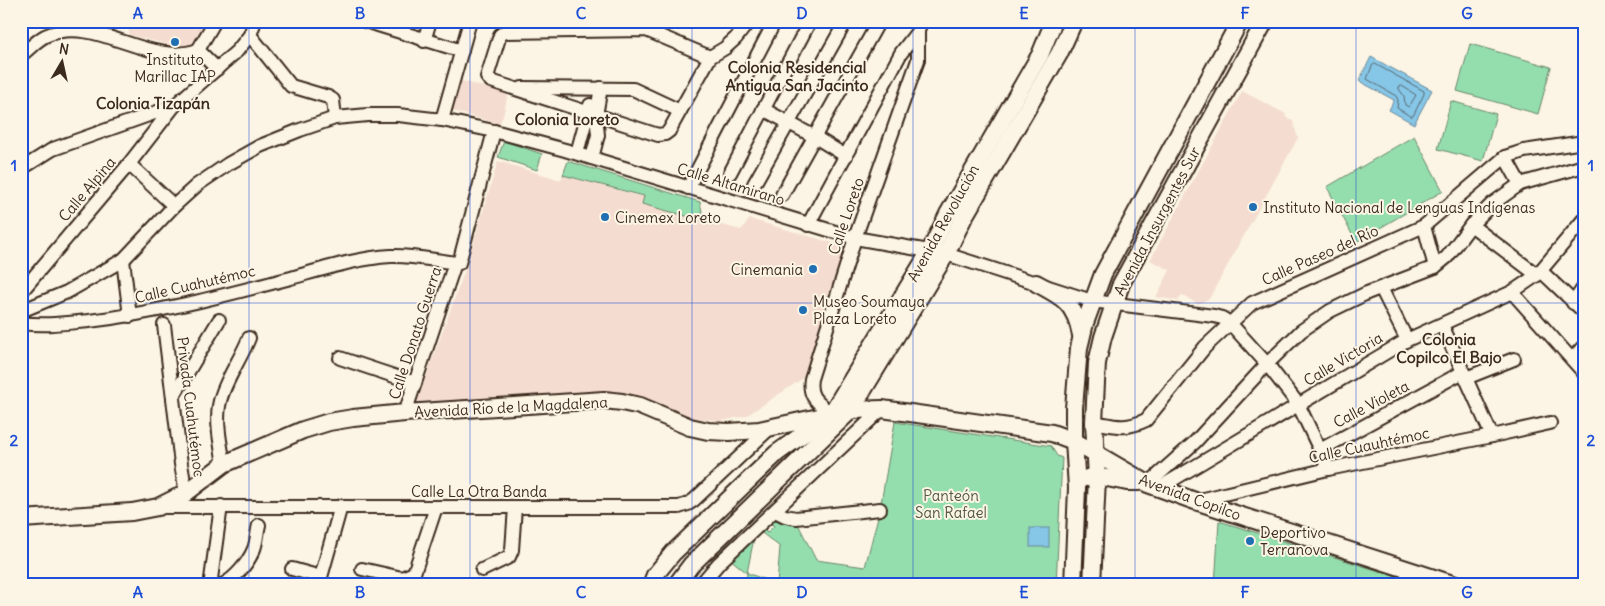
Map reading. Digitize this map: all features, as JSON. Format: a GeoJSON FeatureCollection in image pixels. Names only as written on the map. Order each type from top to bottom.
{"type":"FeatureCollection","features":[{"type":"Feature","properties":{"kind":"main road","name":"Avenida Revolución"},"geometry":{"type":"LineString","coordinates":[[676,585],[698,559],[851,410],[938,252],[948,214],[1040,55],[1054,21]]}},
{"type":"Feature","properties":{"kind":"main road","name":"Avenida Revolución"},"geometry":{"type":"LineString","coordinates":[[651,585],[655,575],[673,553],[777,452],[830,414],[938,252],[964,217],[1059,54],[1074,21]]}},
{"type":"Feature","properties":{"kind":"main road","name":"Avenida Insurgentes Sur"},"geometry":{"type":"LineString","coordinates":[[1073,585],[1077,488],[1074,408],[1081,337],[1102,274],[1240,21]]}},
{"type":"Feature","properties":{"kind":"main road","name":"Avenida Insurgentes Sur"},"geometry":{"type":"LineString","coordinates":[[1092,585],[1097,476],[1094,422],[1097,363],[1100,349],[1121,284],[1265,21]]}},
{"type":"Feature","properties":{"kind":"main road"},"geometry":{"type":"LineString","coordinates":[[1036,283],[1064,299],[1075,314],[1081,337]]}},
{"type":"Feature","properties":{"kind":"main road","name":"Avenida Río de la Magdalena"},"geometry":{"type":"LineString","coordinates":[[21,519],[132,512],[158,507],[186,494],[224,464],[304,430],[353,418],[405,413],[604,400],[640,406],[698,429],[729,432],[769,429],[851,410],[882,409],[1052,433],[1074,441]]}},
{"type":"Feature","properties":{"kind":"main road"},"geometry":{"type":"LineString","coordinates":[[1062,585],[1067,455],[1060,441],[1052,433],[1062,425],[1074,408]]}},
{"type":"Feature","properties":{"kind":"main road","name":"Avenida Copilco"},"geometry":{"type":"LineString","coordinates":[[1074,441],[1150,485],[1456,585]]}},
{"type":"Feature","properties":{"kind":"main road"},"geometry":{"type":"LineString","coordinates":[[1077,488],[1085,478],[1097,476],[1150,485]]}},
{"type":"Feature","properties":{"kind":"street"},"geometry":{"type":"LineString","coordinates":[[21,55],[55,27],[95,33],[141,48],[170,52],[189,52],[198,50],[215,21]]}},
{"type":"Feature","properties":{"kind":"street"},"geometry":{"type":"LineString","coordinates":[[21,169],[53,149],[174,106],[237,51],[250,35],[255,21]]}},
{"type":"Feature","properties":{"kind":"street"},"geometry":{"type":"LineString","coordinates":[[365,21],[424,41],[462,51]]}},
{"type":"Feature","properties":{"kind":"street"},"geometry":{"type":"LineString","coordinates":[[424,41],[430,21]]}},
{"type":"Feature","properties":{"kind":"street"},"geometry":{"type":"LineString","coordinates":[[442,120],[470,21]]}},
{"type":"Feature","properties":{"kind":"street"},"geometry":{"type":"LineString","coordinates":[[710,57],[646,30],[504,32],[500,35],[487,77],[491,82],[658,135],[665,134],[669,131],[710,57],[725,48],[736,38],[749,21]]}},
{"type":"Feature","properties":{"kind":"street"},"geometry":{"type":"LineString","coordinates":[[688,188],[775,21]]}},
{"type":"Feature","properties":{"kind":"street"},"geometry":{"type":"LineString","coordinates":[[730,173],[810,21]]}},
{"type":"Feature","properties":{"kind":"street"},"geometry":{"type":"LineString","coordinates":[[754,184],[846,21]]}},
{"type":"Feature","properties":{"kind":"street"},"geometry":{"type":"LineString","coordinates":[[782,195],[879,21]]}},
{"type":"Feature","properties":{"kind":"street"},"geometry":{"type":"LineString","coordinates":[[808,225],[902,53],[920,26]]}},
{"type":"Feature","properties":{"kind":"street","name":"Calle Loreto"},"geometry":{"type":"LineString","coordinates":[[830,414],[813,398],[809,387],[810,379],[855,238],[918,60],[920,26]]}},
{"type":"Feature","properties":{"kind":"street"},"geometry":{"type":"LineString","coordinates":[[250,35],[291,86],[333,100],[336,118]]}},
{"type":"Feature","properties":{"kind":"street"},"geometry":{"type":"LineString","coordinates":[[198,50],[218,69]]}},
{"type":"Feature","properties":{"kind":"street"},"geometry":{"type":"LineString","coordinates":[[510,88],[633,89],[680,111]]}},
{"type":"Feature","properties":{"kind":"street"},"geometry":{"type":"LineString","coordinates":[[577,154],[592,114],[598,88]]}},
{"type":"Feature","properties":{"kind":"street","name":"Calle Alpina"},"geometry":{"type":"LineString","coordinates":[[21,292],[129,164],[174,106]]}},
{"type":"Feature","properties":{"kind":"street"},"geometry":{"type":"LineString","coordinates":[[763,109],[846,156]]}},
{"type":"Feature","properties":{"kind":"street"},"geometry":{"type":"LineString","coordinates":[[592,114],[598,135],[592,158]]}},
{"type":"Feature","properties":{"kind":"street","name":"Calle Altamirano"},"geometry":{"type":"LineString","coordinates":[[21,311],[67,292],[123,260],[174,206],[212,174],[244,155],[280,138],[336,118],[368,115],[398,115],[442,120],[494,131],[592,158],[808,225],[855,238],[938,252],[1092,301],[1114,304]]}},
{"type":"Feature","properties":{"kind":"street","name":"Calle Donato Guerra"},"geometry":{"type":"LineString","coordinates":[[405,413],[457,263],[494,131]]}},
{"type":"Feature","properties":{"kind":"street","name":"Calle Paseo del Río"},"geometry":{"type":"LineString","coordinates":[[1094,422],[1125,427],[1146,420],[1205,346],[1252,303],[1424,226],[1505,157],[1524,151],[1584,142]]}},
{"type":"Feature","properties":{"kind":"street"},"geometry":{"type":"LineString","coordinates":[[1505,157],[1520,184]]}},
{"type":"Feature","properties":{"kind":"street"},"geometry":{"type":"LineString","coordinates":[[129,164],[174,206]]}},
{"type":"Feature","properties":{"kind":"street"},"geometry":{"type":"LineString","coordinates":[[1150,485],[1195,442],[1267,364],[1301,331],[1330,311],[1367,293],[1435,267],[1447,257],[1471,225],[1492,204],[1520,184],[1584,166]]}},
{"type":"Feature","properties":{"kind":"street","name":"Calle Victoria"},"geometry":{"type":"LineString","coordinates":[[1150,485],[1298,404],[1407,340],[1512,292],[1539,273],[1584,219]]}},
{"type":"Feature","properties":{"kind":"street"},"geometry":{"type":"LineString","coordinates":[[1471,225],[1539,273],[1584,312]]}},
{"type":"Feature","properties":{"kind":"street"},"geometry":{"type":"LineString","coordinates":[[1424,226],[1435,267]]}},
{"type":"Feature","properties":{"kind":"street","name":"Calle Cuahutémoc"},"geometry":{"type":"LineString","coordinates":[[21,324],[42,326],[130,316],[200,302],[373,258],[410,257],[457,263]]}},
{"type":"Feature","properties":{"kind":"street"},"geometry":{"type":"LineString","coordinates":[[123,260],[130,316]]}},
{"type":"Feature","properties":{"kind":"street"},"geometry":{"type":"LineString","coordinates":[[1573,303],[1584,287]]}},
{"type":"Feature","properties":{"kind":"street"},"geometry":{"type":"LineString","coordinates":[[1381,288],[1407,340]]}},
{"type":"Feature","properties":{"kind":"street"},"geometry":{"type":"LineString","coordinates":[[1512,292],[1584,373]]}},
{"type":"Feature","properties":{"kind":"street"},"geometry":{"type":"LineString","coordinates":[[1114,304],[1214,316],[1230,323],[1267,364],[1298,404],[1328,470]]}},
{"type":"Feature","properties":{"kind":"street"},"geometry":{"type":"LineString","coordinates":[[173,397],[219,320]]}},
{"type":"Feature","properties":{"kind":"street","name":"Privada Cuahutémoc"},"geometry":{"type":"LineString","coordinates":[[164,325],[186,494]]}},
{"type":"Feature","properties":{"kind":"street"},"geometry":{"type":"LineString","coordinates":[[1442,325],[1492,436]]}},
{"type":"Feature","properties":{"kind":"street"},"geometry":{"type":"LineString","coordinates":[[224,464],[218,420],[219,405],[249,338]]}},
{"type":"Feature","properties":{"kind":"street"},"geometry":{"type":"LineString","coordinates":[[1572,359],[1584,346]]}},
{"type":"Feature","properties":{"kind":"street"},"geometry":{"type":"LineString","coordinates":[[340,358],[414,384]]}},
{"type":"Feature","properties":{"kind":"street","name":"Calle Violeta"},"geometry":{"type":"LineString","coordinates":[[1320,450],[1465,375],[1514,359]]}},
{"type":"Feature","properties":{"kind":"street"},"geometry":{"type":"LineString","coordinates":[[700,585],[711,572],[882,409]]}},
{"type":"Feature","properties":{"kind":"street","name":"Calle Cuauhtémoc"},"geometry":{"type":"LineString","coordinates":[[1195,501],[1550,422]]}},
{"type":"Feature","properties":{"kind":"street","name":"Calle La Otra Banda"},"geometry":{"type":"LineString","coordinates":[[158,507],[679,507],[688,504],[769,429]]}},
{"type":"Feature","properties":{"kind":"street"},"geometry":{"type":"LineString","coordinates":[[221,506],[211,579],[214,584],[220,585],[231,581],[254,548],[259,525]]}},
{"type":"Feature","properties":{"kind":"street"},"geometry":{"type":"LineString","coordinates":[[292,568],[321,577],[341,506]]}},
{"type":"Feature","properties":{"kind":"street"},"geometry":{"type":"LineString","coordinates":[[362,569],[402,578],[414,573],[436,507]]}},
{"type":"Feature","properties":{"kind":"street"},"geometry":{"type":"LineString","coordinates":[[482,570],[509,557],[512,550],[514,507]]}},
{"type":"Feature","properties":{"kind":"street"},"geometry":{"type":"LineString","coordinates":[[775,511],[785,516],[796,518],[880,509]]}},
{"type":"Feature","properties":{"kind":"shaded area","name":"Instituto Marillac IAP"},"geometry":{"type":"Polygon","coordinates":[[[129,21],[211,21],[187,49],[129,35],[129,21]]]}},
{"type":"Feature","properties":{"kind":"shaded area"},"geometry":{"type":"Polygon","coordinates":[[[459,80],[508,94],[503,116],[499,124],[449,110],[459,80]]]}},
{"type":"Feature","properties":{"kind":"shaded area"},"geometry":{"type":"Polygon","coordinates":[[[1242,91],[1286,114],[1285,117],[1293,121],[1298,138],[1209,299],[1198,304],[1182,295],[1178,301],[1156,297],[1170,270],[1150,260],[1242,91]]]}},
{"type":"Feature","properties":{"kind":"shaded area"},"geometry":{"type":"Polygon","coordinates":[[[498,161],[561,180],[563,175],[645,197],[643,204],[741,230],[750,219],[847,247],[805,377],[746,416],[721,421],[693,418],[615,392],[416,404],[466,267],[498,161]]]}},
{"type":"Feature","properties":{"kind":"green space"},"geometry":{"type":"Polygon","coordinates":[[[1470,44],[1551,67],[1538,114],[1457,91],[1470,44]]]}},
{"type":"Feature","properties":{"kind":"green space"},"geometry":{"type":"Polygon","coordinates":[[[1451,101],[1496,114],[1483,161],[1438,149],[1451,101]]]}},
{"type":"Feature","properties":{"kind":"green space"},"geometry":{"type":"Polygon","coordinates":[[[1414,136],[1443,191],[1356,242],[1327,187],[1414,136]]]}},
{"type":"Feature","properties":{"kind":"green space"},"geometry":{"type":"Polygon","coordinates":[[[504,141],[542,154],[537,170],[498,157],[504,141]]]}},
{"type":"Feature","properties":{"kind":"green space"},"geometry":{"type":"Polygon","coordinates":[[[568,161],[700,202],[704,221],[642,204],[644,196],[563,175],[568,161]]]}},
{"type":"Feature","properties":{"kind":"green space","name":"Panteón San Rafael"},"geometry":{"type":"Polygon","coordinates":[[[895,422],[1051,446],[1057,456],[1062,458],[1056,585],[745,585],[747,573],[777,584],[780,547],[758,530],[761,527],[767,533],[774,526],[768,521],[775,515],[796,520],[816,560],[865,567],[880,509],[895,422]]]}},
{"type":"Feature","properties":{"kind":"green space","name":"Deportivo Terranova"},"geometry":{"type":"Polygon","coordinates":[[[1219,521],[1424,585],[1215,585],[1219,521]]]}},
{"type":"Feature","properties":{"kind":"green space"},"geometry":{"type":"Polygon","coordinates":[[[755,533],[747,573],[729,558],[755,533]]]}},
{"type":"Feature","properties":{"kind":"water"},"geometry":{"type":"Polygon","coordinates":[[[1371,57],[1432,90],[1414,124],[1389,110],[1394,100],[1359,81],[1371,57]]]}},
{"type":"Feature","properties":{"kind":"water"},"geometry":{"type":"Polygon","coordinates":[[[1030,528],[1049,528],[1049,547],[1030,547],[1030,528]]]}},
{"type":"Feature","properties":{"kind":"place","name":"Instituto Marillac IAP"},"geometry":{"type":"Point","coordinates":[175,42]}},
{"type":"Feature","properties":{"kind":"place","name":"Instituto Nacional de Lenguas Indígenas"},"geometry":{"type":"Point","coordinates":[1253,207]}},
{"type":"Feature","properties":{"kind":"place","name":"Cinemex Loreto"},"geometry":{"type":"Point","coordinates":[605,217]}},
{"type":"Feature","properties":{"kind":"place","name":"Cinemania"},"geometry":{"type":"Point","coordinates":[813,269]}},
{"type":"Feature","properties":{"kind":"place","name":"Museo Soumaya Plaza Loreto"},"geometry":{"type":"Point","coordinates":[803,310]}},
{"type":"Feature","properties":{"kind":"place","name":"Deportivo Terranova"},"geometry":{"type":"Point","coordinates":[1250,541]}},
{"type":"Feature","properties":{"kind":"district","name":"Colonia Residencial Antigua San Jacinto"},"geometry":{"type":"Point","coordinates":[797,76]}},
{"type":"Feature","properties":{"kind":"district","name":"Colonia Tizapán"},"geometry":{"type":"Point","coordinates":[153,103]}},
{"type":"Feature","properties":{"kind":"district","name":"Colonia Loreto"},"geometry":{"type":"Point","coordinates":[567,119]}},
{"type":"Feature","properties":{"kind":"district","name":"Colonia Copilco El Bajo"},"geometry":{"type":"Point","coordinates":[1449,348]}}]}
